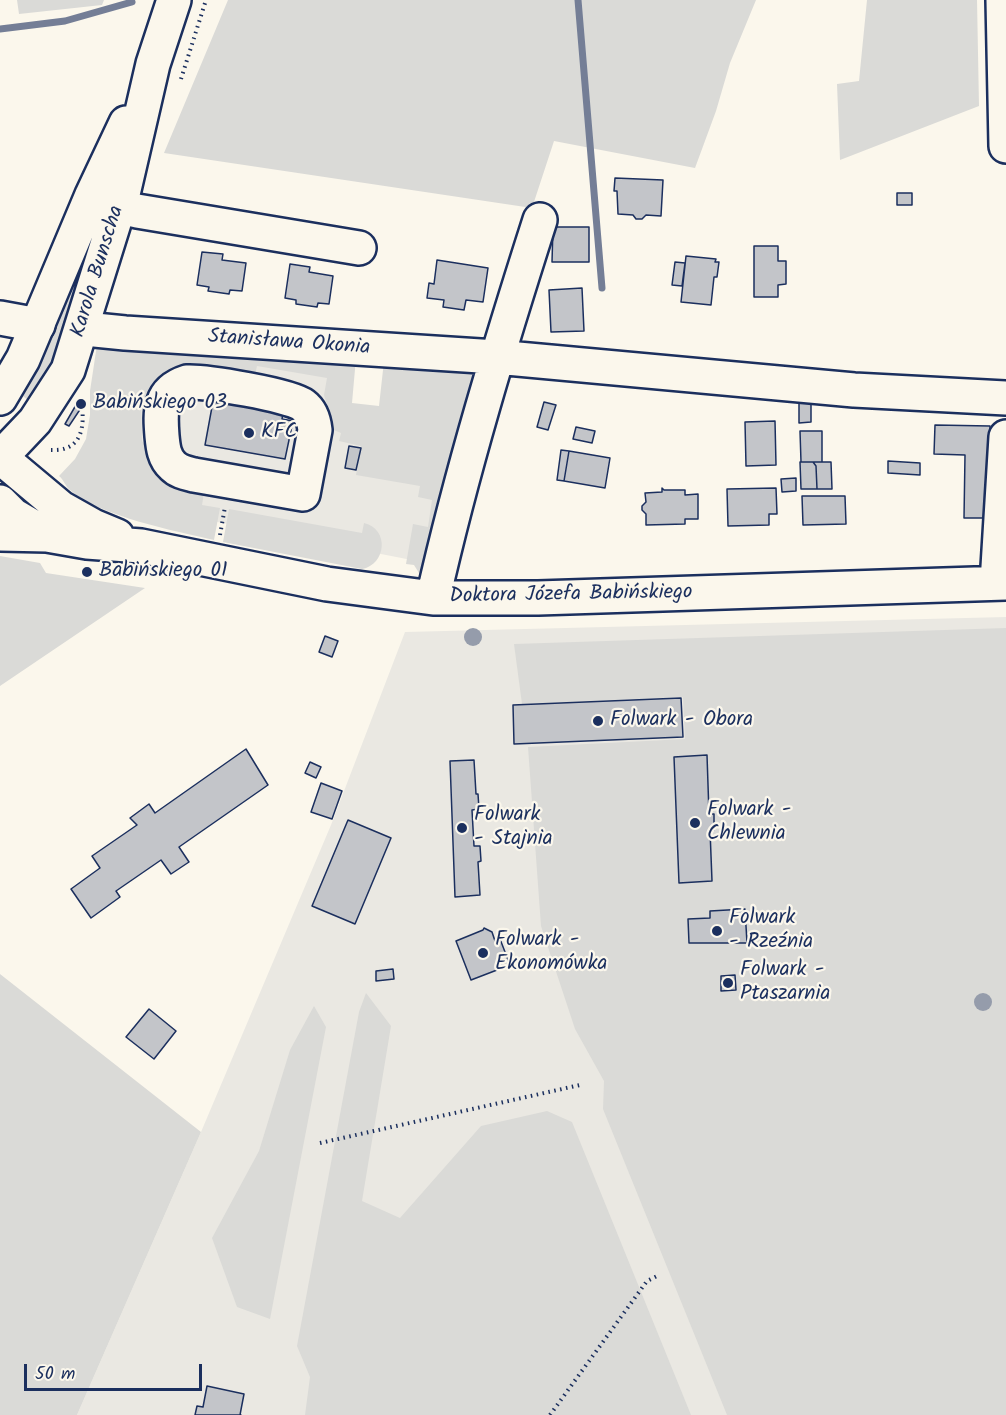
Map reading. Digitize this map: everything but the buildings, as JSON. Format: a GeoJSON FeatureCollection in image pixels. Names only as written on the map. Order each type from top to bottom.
{"type":"FeatureCollection","features":[{"type":"Feature","properties":{"kind":"street","name":"Karola Bunscha"},"geometry":{"type":"LineString","coordinates":[[0,457],[34,421],[68,370],[119,207],[153,64],[174,0]]}},
{"type":"Feature","properties":{"kind":"street"},"geometry":{"type":"LineString","coordinates":[[1003,0],[1006,146]]}},
{"type":"Feature","properties":{"kind":"street","name":"Karola Bunscha"},"geometry":{"type":"LineString","coordinates":[[0,398],[23,359],[92,195],[153,64]]}},
{"type":"Feature","properties":{"kind":"street"},"geometry":{"type":"LineString","coordinates":[[119,207],[137,212],[359,248]]}},
{"type":"Feature","properties":{"kind":"street"},"geometry":{"type":"LineString","coordinates":[[433,598],[496,357],[540,220]]}},
{"type":"Feature","properties":{"kind":"street"},"geometry":{"type":"LineString","coordinates":[[0,318],[38,325]]}},
{"type":"Feature","properties":{"kind":"street","name":"Stanisława Okonia"},"geometry":{"type":"LineString","coordinates":[[82,327],[95,330],[496,357],[854,390],[1006,398]]}},
{"type":"Feature","properties":{"kind":"street"},"geometry":{"type":"LineString","coordinates":[[196,382],[285,398],[305,406],[314,422],[315,430],[303,494],[177,470],[167,458],[163,446],[162,406],[169,393],[180,384],[196,382]]}},
{"type":"Feature","properties":{"kind":"street"},"geometry":{"type":"LineString","coordinates":[[1002,583],[1006,437]]}},
{"type":"Feature","properties":{"kind":"street","name":"Doktora Józefa Babińskiego"},"geometry":{"type":"LineString","coordinates":[[0,457],[61,508],[93,526],[141,546]]}},
{"type":"Feature","properties":{"kind":"street","name":"Doktora Józefa Babińskiego"},"geometry":{"type":"LineString","coordinates":[[0,502],[13,515],[47,535]]}},
{"type":"Feature","properties":{"kind":"street","name":"Doktora Józefa Babińskiego"},"geometry":{"type":"LineString","coordinates":[[0,534],[47,535],[87,542],[141,546],[327,584],[433,598],[538,598],[1002,583]]}},
{"type":"Feature","properties":{"kind":"path"},"geometry":{"type":"LineString","coordinates":[[51,450],[66,448],[78,440],[83,412],[81,396]]}},
{"type":"Feature","properties":{"kind":"path"},"geometry":{"type":"LineString","coordinates":[[218,545],[226,502]]}},
{"type":"Feature","properties":{"kind":"path"},"geometry":{"type":"LineString","coordinates":[[320,1143],[580,1085]]}},
{"type":"Feature","properties":{"kind":"path"},"geometry":{"type":"LineString","coordinates":[[550,1415],[647,1281],[657,1276]]}},
{"type":"Feature","properties":{"kind":"shaded area"},"geometry":{"type":"Polygon","coordinates":[[[17,0],[104,0],[102,5],[19,14],[17,0]]]}},
{"type":"Feature","properties":{"kind":"shaded area"},"geometry":{"type":"Polygon","coordinates":[[[228,0],[756,0],[730,63],[716,111],[695,168],[554,141],[532,208],[164,153],[228,0]]]}},
{"type":"Feature","properties":{"kind":"shaded area"},"geometry":{"type":"Polygon","coordinates":[[[867,0],[977,0],[979,106],[840,160],[837,84],[859,81],[867,0]]]}},
{"type":"Feature","properties":{"kind":"shaded area"},"geometry":{"type":"Polygon","coordinates":[[[106,193],[52,367],[30,402],[17,391],[106,193]]]}},
{"type":"Feature","properties":{"kind":"shaded area"},"geometry":{"type":"Polygon","coordinates":[[[98,338],[356,358],[352,403],[379,406],[384,361],[480,366],[424,575],[419,573],[414,565],[406,564],[413,524],[428,527],[432,500],[418,497],[420,486],[356,475],[361,446],[339,441],[341,433],[329,428],[330,414],[324,395],[327,378],[257,366],[255,375],[152,404],[141,405],[142,441],[162,469],[205,487],[202,505],[220,508],[214,540],[118,515],[99,508],[70,490],[59,476],[75,459],[86,439],[98,338]]]}},
{"type":"Feature","properties":{"kind":"shaded area"},"geometry":{"type":"Polygon","coordinates":[[[161,357],[329,371],[340,426],[443,490],[427,563],[151,509],[114,391],[161,357]]]}},
{"type":"Feature","properties":{"kind":"shaded area"},"geometry":{"type":"Polygon","coordinates":[[[229,509],[362,533],[364,523],[378,532],[382,547],[376,561],[362,569],[223,542],[229,509]]]}},
{"type":"Feature","properties":{"kind":"shaded area"},"geometry":{"type":"Polygon","coordinates":[[[0,556],[40,563],[46,573],[145,588],[0,686],[0,556]]]}},
{"type":"Feature","properties":{"kind":"shaded area"},"geometry":{"type":"Polygon","coordinates":[[[1006,617],[1006,1415],[77,1415],[201,1132],[331,825],[405,632],[1006,617]]]}},
{"type":"Feature","properties":{"kind":"shaded area"},"geometry":{"type":"Polygon","coordinates":[[[1006,628],[1006,1415],[727,1415],[603,1109],[604,1081],[575,1029],[541,926],[528,747],[685,739],[683,697],[522,704],[514,644],[1006,628]]]}},
{"type":"Feature","properties":{"kind":"shaded area"},"geometry":{"type":"Polygon","coordinates":[[[0,974],[201,1132],[77,1415],[0,1415],[0,974]]]}},
{"type":"Feature","properties":{"kind":"shaded area"},"geometry":{"type":"Polygon","coordinates":[[[366,993],[391,1026],[362,1201],[400,1218],[481,1126],[547,1111],[572,1122],[691,1415],[305,1415],[310,1377],[297,1346],[359,1012],[366,993]]]}},
{"type":"Feature","properties":{"kind":"shaded area"},"geometry":{"type":"Polygon","coordinates":[[[314,1006],[326,1027],[270,1319],[237,1307],[212,1238],[259,1151],[290,1050],[314,1006]]]}},
{"type":"Feature","properties":{"kind":"waterway"},"geometry":{"type":"LineString","coordinates":[[578,0],[602,288]]}},
{"type":"Feature","properties":{"kind":"waterway"},"geometry":{"type":"LineString","coordinates":[[0,29],[65,21],[132,2]]}},
{"type":"Feature","properties":{"kind":"place","name":"Babińskiego 03"},"geometry":{"type":"Point","coordinates":[81,404]}},
{"type":"Feature","properties":{"kind":"place","name":"KFC"},"geometry":{"type":"Point","coordinates":[249,433]}},
{"type":"Feature","properties":{"kind":"place","name":"Babińskiego 01"},"geometry":{"type":"Point","coordinates":[87,572]}},
{"type":"Feature","properties":{"kind":"place","name":"Folwark - Obora"},"geometry":{"type":"Point","coordinates":[598,721]}},
{"type":"Feature","properties":{"kind":"place","name":"Folwark - Chlewnia"},"geometry":{"type":"Point","coordinates":[695,823]}},
{"type":"Feature","properties":{"kind":"place","name":"Folwark - Stajnia"},"geometry":{"type":"Point","coordinates":[462,828]}},
{"type":"Feature","properties":{"kind":"place","name":"Folwark - Rzeźnia"},"geometry":{"type":"Point","coordinates":[717,931]}},
{"type":"Feature","properties":{"kind":"place","name":"Folwark - Ekonomówka"},"geometry":{"type":"Point","coordinates":[483,953]}},
{"type":"Feature","properties":{"kind":"place","name":"Folwark - Ptaszarnia"},"geometry":{"type":"Point","coordinates":[728,983]}}]}
